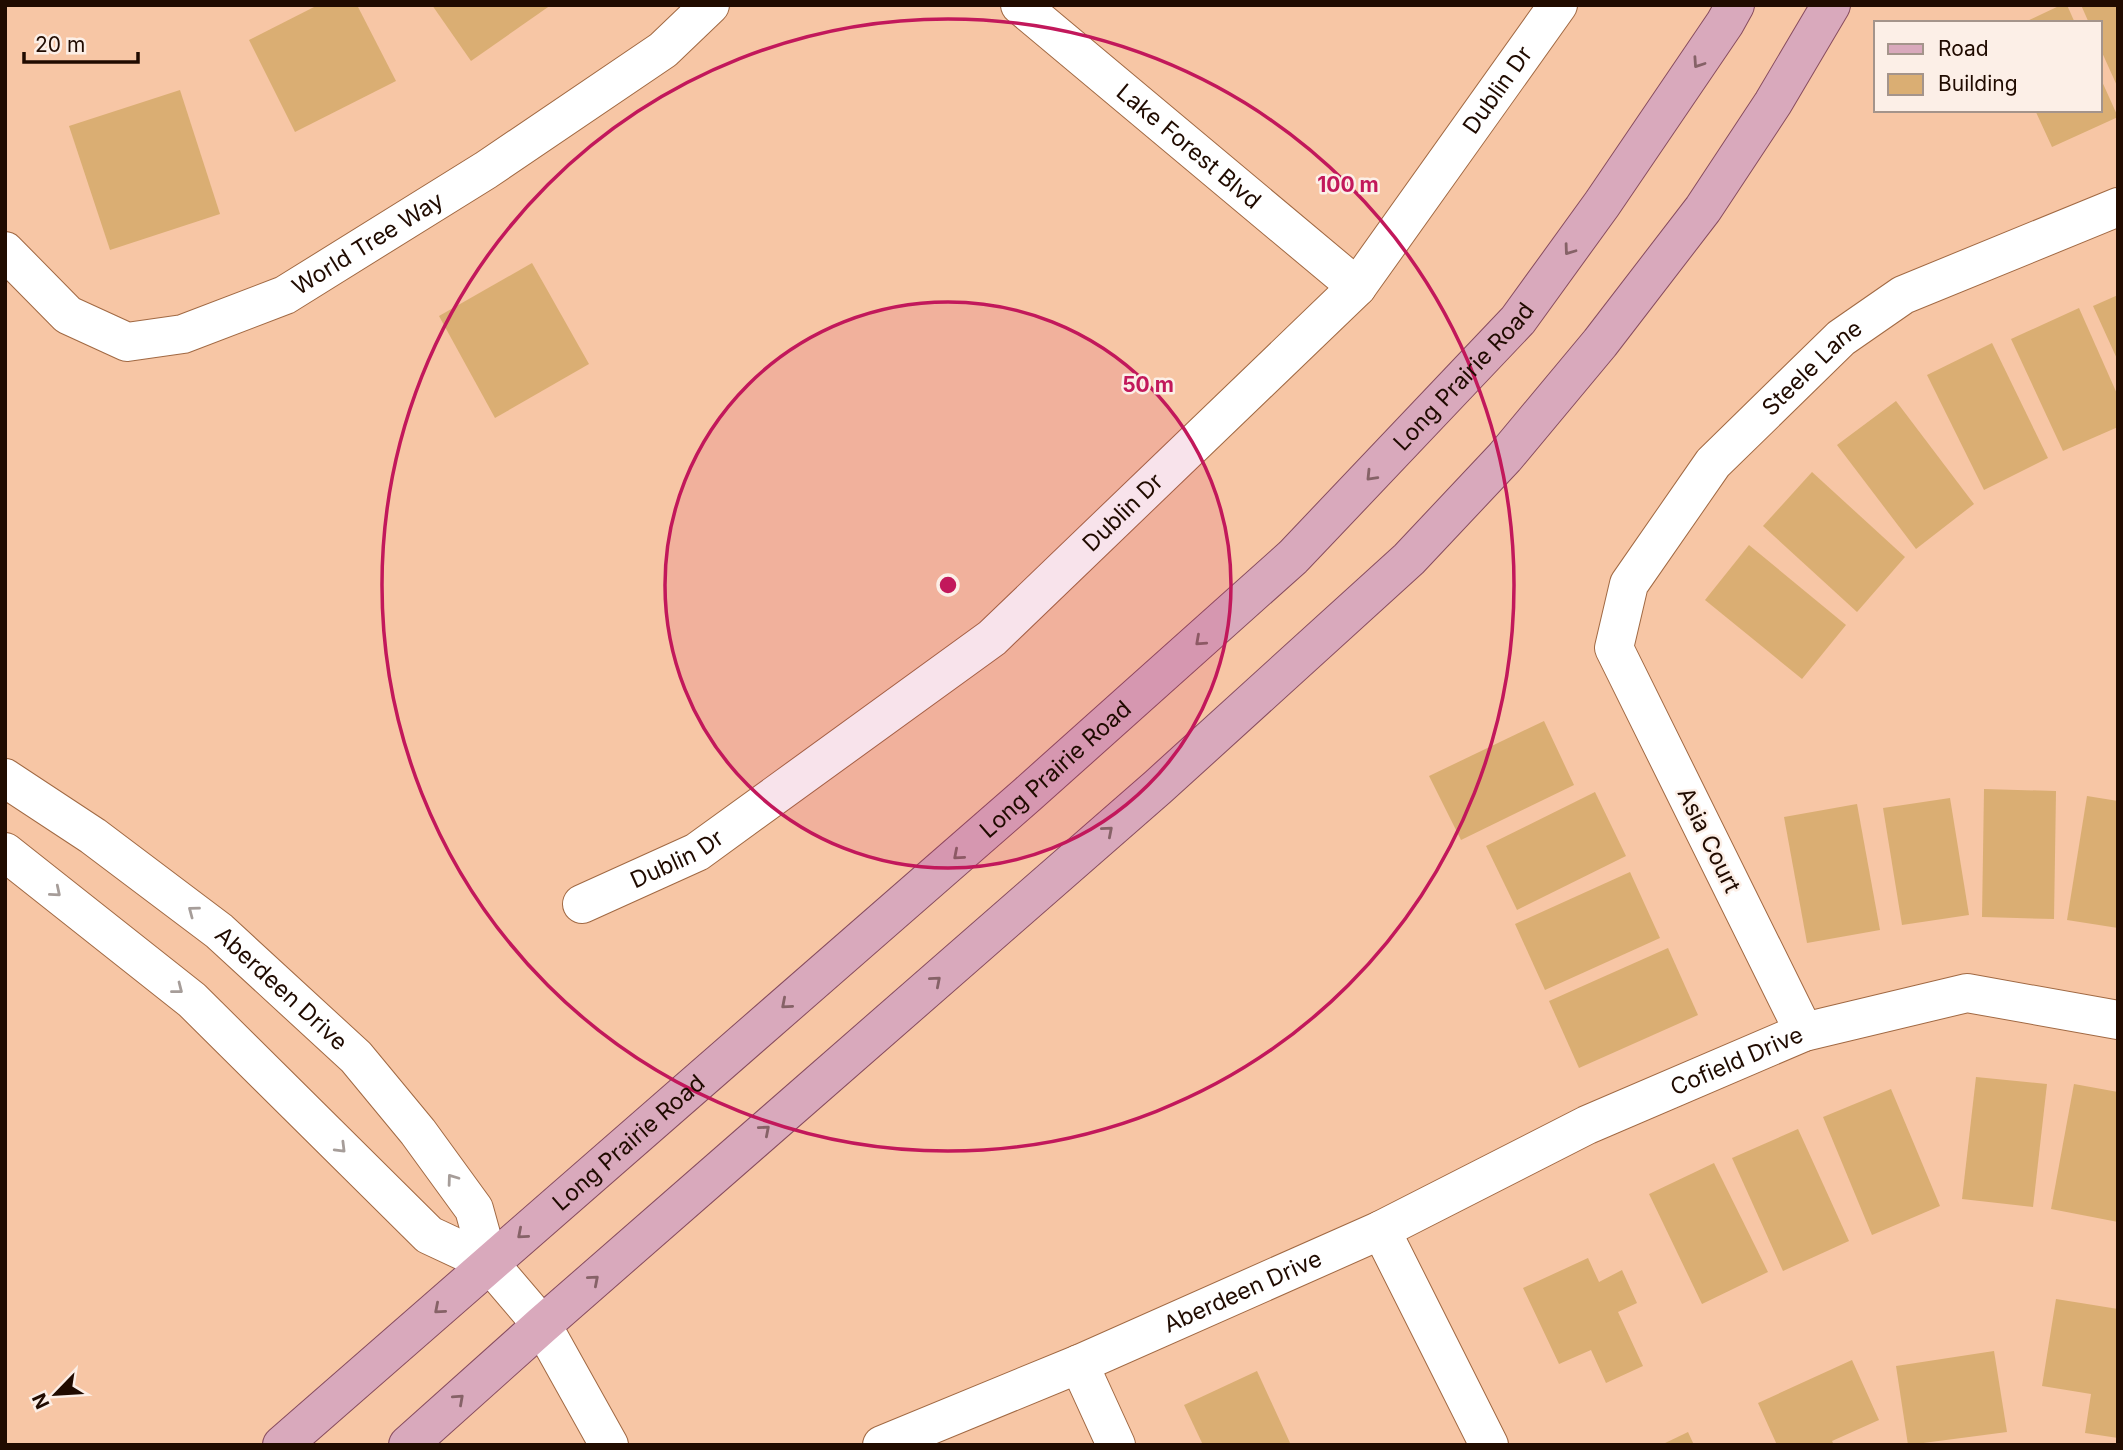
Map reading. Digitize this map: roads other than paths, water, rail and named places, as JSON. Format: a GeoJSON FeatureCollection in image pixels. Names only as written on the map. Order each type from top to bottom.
{"type":"FeatureCollection","features":[{"type":"Feature","properties":{"kind":"main road","name":"Long Prairie Road"},"geometry":{"type":"LineString","coordinates":[[282,1445],[1048,776],[1293,557],[1518,320],[1602,204],[1725,23],[1734,5]]}},
{"type":"Feature","properties":{"kind":"main road"},"geometry":{"type":"LineString","coordinates":[[408,1445],[1158,787],[1409,559],[1505,457],[1601,343],[1703,209],[1773,103],[1831,5]]}},
{"type":"Feature","properties":{"kind":"street","name":"World Tree Way"},"geometry":{"type":"LineString","coordinates":[[5,251],[68,316],[127,342],[183,334],[285,295],[486,170],[663,50],[710,5]]}},
{"type":"Feature","properties":{"kind":"street","name":"Lake Forest Blvd"},"geometry":{"type":"LineString","coordinates":[[1020,5],[1357,287]]}},
{"type":"Feature","properties":{"kind":"street","name":"Dublin Dr"},"geometry":{"type":"LineString","coordinates":[[583,904],[697,852],[992,638],[1357,287],[1558,5]]}},
{"type":"Feature","properties":{"kind":"street","name":"Steele Lane"},"geometry":{"type":"LineString","coordinates":[[1614,648],[1629,584],[1713,463],[1842,338],[1903,295],[2118,207]]}},
{"type":"Feature","properties":{"kind":"street","name":"Asia Court"},"geometry":{"type":"LineString","coordinates":[[1614,648],[1804,1031]]}},
{"type":"Feature","properties":{"kind":"street","name":"Aberdeen Drive"},"geometry":{"type":"LineString","coordinates":[[5,778],[93,836],[219,931],[356,1057],[418,1132],[474,1209],[489,1263]]}},
{"type":"Feature","properties":{"kind":"street","name":"Aberdeen Drive"},"geometry":{"type":"LineString","coordinates":[[5,852],[192,1000],[429,1235],[489,1263],[542,1325],[609,1445]]}},
{"type":"Feature","properties":{"kind":"street","name":"Cofield Drive"},"geometry":{"type":"LineString","coordinates":[[1381,1230],[1587,1125],[1804,1031],[1967,993],[2118,1020]]}},
{"type":"Feature","properties":{"kind":"street","name":"Aberdeen Drive"},"geometry":{"type":"LineString","coordinates":[[882,1445],[1079,1364],[1381,1230]]}},
{"type":"Feature","properties":{"kind":"street"},"geometry":{"type":"LineString","coordinates":[[1381,1230],[1489,1445]]}},
{"type":"Feature","properties":{"kind":"street"},"geometry":{"type":"LineString","coordinates":[[1079,1364],[1116,1445]]}}]}
